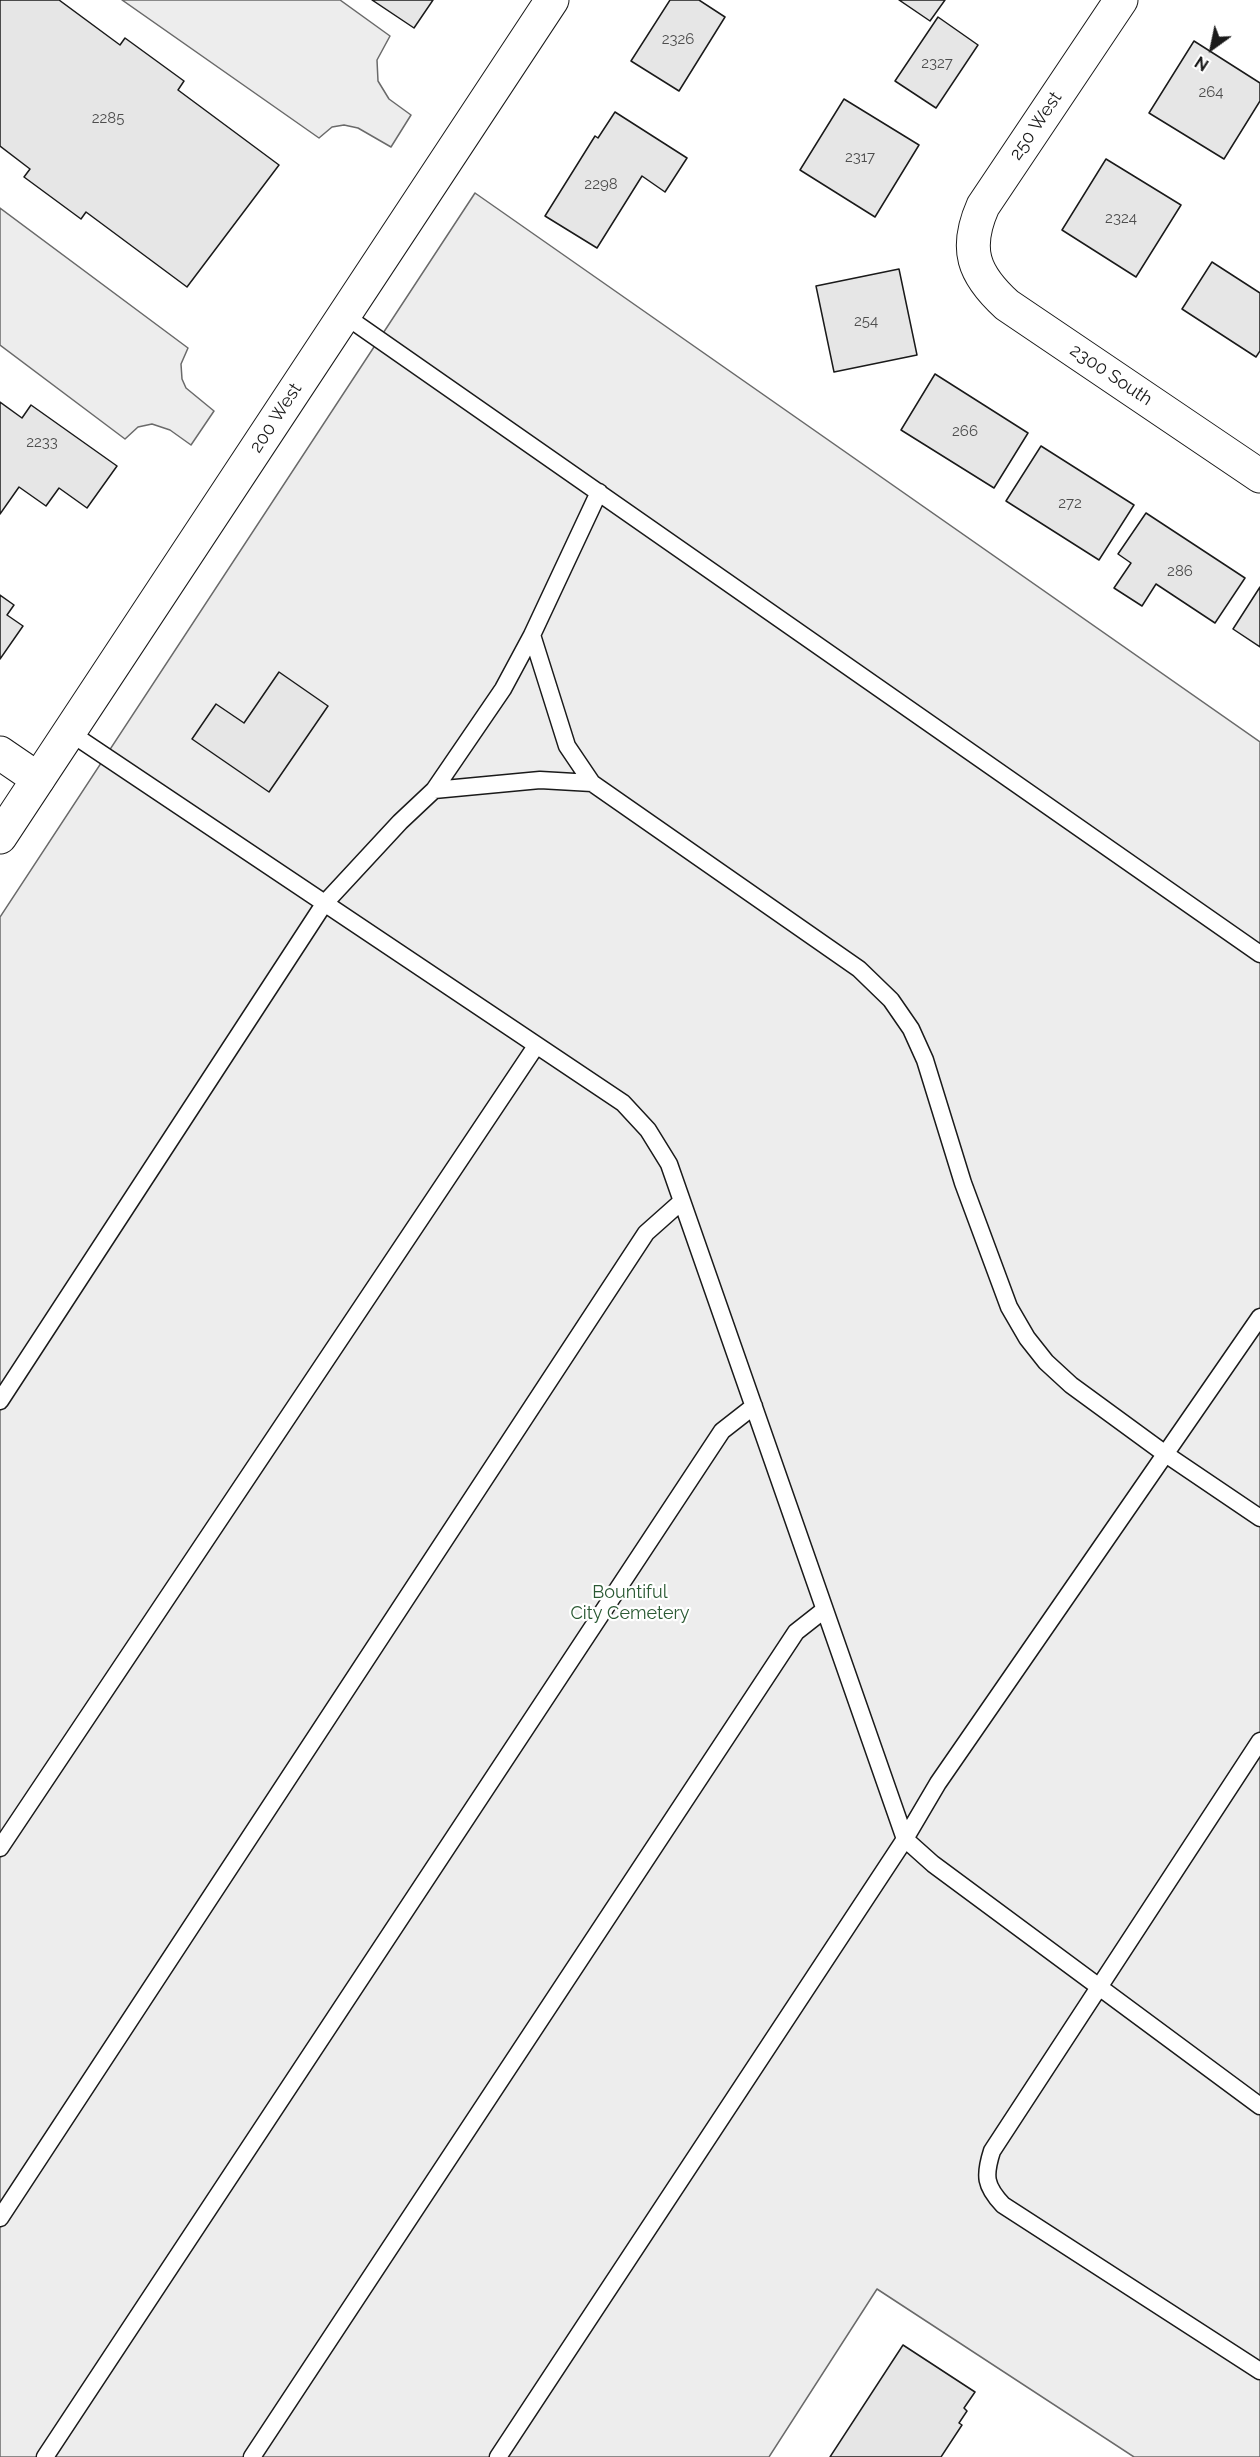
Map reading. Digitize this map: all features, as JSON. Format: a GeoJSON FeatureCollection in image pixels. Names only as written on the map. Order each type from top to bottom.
{"type":"FeatureCollection","features":[{"type":"Feature","properties":{"kind":"street","name":"200 West"},"geometry":{"type":"LineString","coordinates":[[0,837],[552,0]]}},
{"type":"Feature","properties":{"kind":"street","name":"250 West"},"geometry":{"type":"LineString","coordinates":[[974,261],[972,243],[975,224],[983,206],[1121,0]]}},
{"type":"Feature","properties":{"kind":"street","name":"2300 South"},"geometry":{"type":"LineString","coordinates":[[974,261],[982,278],[1007,305],[1260,476]]}},
{"type":"Feature","properties":{"kind":"street"},"geometry":{"type":"LineString","coordinates":[[0,753],[38,779]]}},
{"type":"Feature","properties":{"kind":"lane"},"geometry":{"type":"LineString","coordinates":[[344,315],[1260,954]]}},
{"type":"Feature","properties":{"kind":"lane"},"geometry":{"type":"LineString","coordinates":[[0,1401],[324,904],[400,822],[434,790],[503,689],[532,635],[599,492]]}},
{"type":"Feature","properties":{"kind":"lane"},"geometry":{"type":"LineString","coordinates":[[532,635],[567,746],[592,783],[859,969],[891,1000],[912,1029],[925,1060],[963,1183],[1009,1307],[1027,1338],[1046,1362],[1071,1385],[1164,1453],[1260,1518]]}},
{"type":"Feature","properties":{"kind":"lane"},"geometry":{"type":"LineString","coordinates":[[69,732],[623,1103],[648,1130],[669,1164],[904,1839],[933,1864],[1260,2106]]}},
{"type":"Feature","properties":{"kind":"lane"},"geometry":{"type":"LineString","coordinates":[[434,790],[540,780],[592,783]]}},
{"type":"Feature","properties":{"kind":"lane"},"geometry":{"type":"LineString","coordinates":[[0,1848],[536,1046]]}},
{"type":"Feature","properties":{"kind":"lane"},"geometry":{"type":"LineString","coordinates":[[0,2218],[646,1233],[682,1201]]}},
{"type":"Feature","properties":{"kind":"lane"},"geometry":{"type":"LineString","coordinates":[[498,2457],[904,1839],[938,1783],[1260,1317]]}},
{"type":"Feature","properties":{"kind":"lane"},"geometry":{"type":"LineString","coordinates":[[45,2457],[722,1431],[753,1406]]}},
{"type":"Feature","properties":{"kind":"lane"},"geometry":{"type":"LineString","coordinates":[[252,2457],[796,1632],[824,1610]]}},
{"type":"Feature","properties":{"kind":"lane"},"geometry":{"type":"LineString","coordinates":[[1260,1741],[992,2151],[987,2166],[987,2181],[993,2194],[1003,2205],[1260,2371]]}},
{"type":"Feature","properties":{"kind":"shaded area"},"geometry":{"type":"Polygon","coordinates":[[[122,0],[340,0],[390,36],[377,60],[378,81],[389,99],[411,115],[391,147],[358,128],[344,125],[332,127],[319,138],[122,0]]]}},
{"type":"Feature","properties":{"kind":"shaded area","name":"Bountiful City Cemetery"},"geometry":{"type":"Polygon","coordinates":[[[475,193],[1260,742],[1260,2457],[1134,2457],[877,2289],[769,2457],[0,2457],[0,917],[475,193]]]}},
{"type":"Feature","properties":{"kind":"shaded area"},"geometry":{"type":"Polygon","coordinates":[[[0,208],[188,348],[181,364],[182,379],[186,388],[214,411],[191,445],[170,430],[152,424],[138,427],[125,439],[0,345],[0,208]]]}},
{"type":"Feature","properties":{"kind":"building"},"geometry":{"type":"Polygon","coordinates":[[[0,0],[59,0],[120,45],[125,38],[184,81],[178,90],[279,165],[187,287],[86,212],[81,219],[24,177],[30,169],[0,146],[0,0]]]}},
{"type":"Feature","properties":{"kind":"building"},"geometry":{"type":"Polygon","coordinates":[[[372,0],[433,0],[414,28],[372,0]]]}},
{"type":"Feature","properties":{"kind":"building"},"geometry":{"type":"Polygon","coordinates":[[[670,0],[699,0],[725,17],[679,91],[631,61],[670,0]]]}},
{"type":"Feature","properties":{"kind":"building"},"geometry":{"type":"Polygon","coordinates":[[[899,0],[945,0],[930,21],[899,0]]]}},
{"type":"Feature","properties":{"kind":"building"},"geometry":{"type":"Polygon","coordinates":[[[938,17],[978,45],[936,108],[895,81],[938,17]]]}},
{"type":"Feature","properties":{"kind":"building"},"geometry":{"type":"Polygon","coordinates":[[[1194,41],[1260,83],[1260,101],[1224,159],[1149,113],[1194,41]]]}},
{"type":"Feature","properties":{"kind":"building"},"geometry":{"type":"Polygon","coordinates":[[[844,99],[919,145],[875,217],[800,170],[844,99]]]}},
{"type":"Feature","properties":{"kind":"building"},"geometry":{"type":"Polygon","coordinates":[[[615,112],[687,158],[665,192],[642,176],[597,248],[545,216],[595,136],[598,138],[615,112]]]}},
{"type":"Feature","properties":{"kind":"building"},"geometry":{"type":"Polygon","coordinates":[[[1106,159],[1181,205],[1136,277],[1062,230],[1106,159]]]}},
{"type":"Feature","properties":{"kind":"building"},"geometry":{"type":"Polygon","coordinates":[[[1212,262],[1260,293],[1260,351],[1256,357],[1182,309],[1212,262]]]}},
{"type":"Feature","properties":{"kind":"building"},"geometry":{"type":"Polygon","coordinates":[[[899,269],[917,355],[834,372],[816,286],[899,269]]]}},
{"type":"Feature","properties":{"kind":"building"},"geometry":{"type":"Polygon","coordinates":[[[935,374],[1028,433],[994,488],[901,430],[935,374]]]}},
{"type":"Feature","properties":{"kind":"building"},"geometry":{"type":"Polygon","coordinates":[[[0,402],[22,418],[31,405],[117,466],[87,508],[59,488],[46,506],[19,487],[0,514],[0,402]]]}},
{"type":"Feature","properties":{"kind":"building"},"geometry":{"type":"Polygon","coordinates":[[[1041,446],[1134,505],[1099,560],[1006,501],[1041,446]]]}},
{"type":"Feature","properties":{"kind":"building"},"geometry":{"type":"Polygon","coordinates":[[[1146,513],[1245,578],[1215,623],[1156,584],[1142,606],[1114,588],[1131,563],[1118,554],[1146,513]]]}},
{"type":"Feature","properties":{"kind":"building"},"geometry":{"type":"Polygon","coordinates":[[[1260,587],[1260,647],[1233,629],[1260,587]]]}},
{"type":"Feature","properties":{"kind":"building"},"geometry":{"type":"Polygon","coordinates":[[[0,595],[14,605],[7,615],[23,626],[0,659],[0,595]]]}},
{"type":"Feature","properties":{"kind":"building"},"geometry":{"type":"Polygon","coordinates":[[[279,672],[328,706],[269,792],[192,739],[216,704],[244,723],[279,672]]]}},
{"type":"Feature","properties":{"kind":"building"},"geometry":{"type":"Polygon","coordinates":[[[903,2345],[975,2392],[964,2408],[967,2411],[959,2423],[962,2425],[941,2457],[830,2457],[903,2345]]]}}]}
